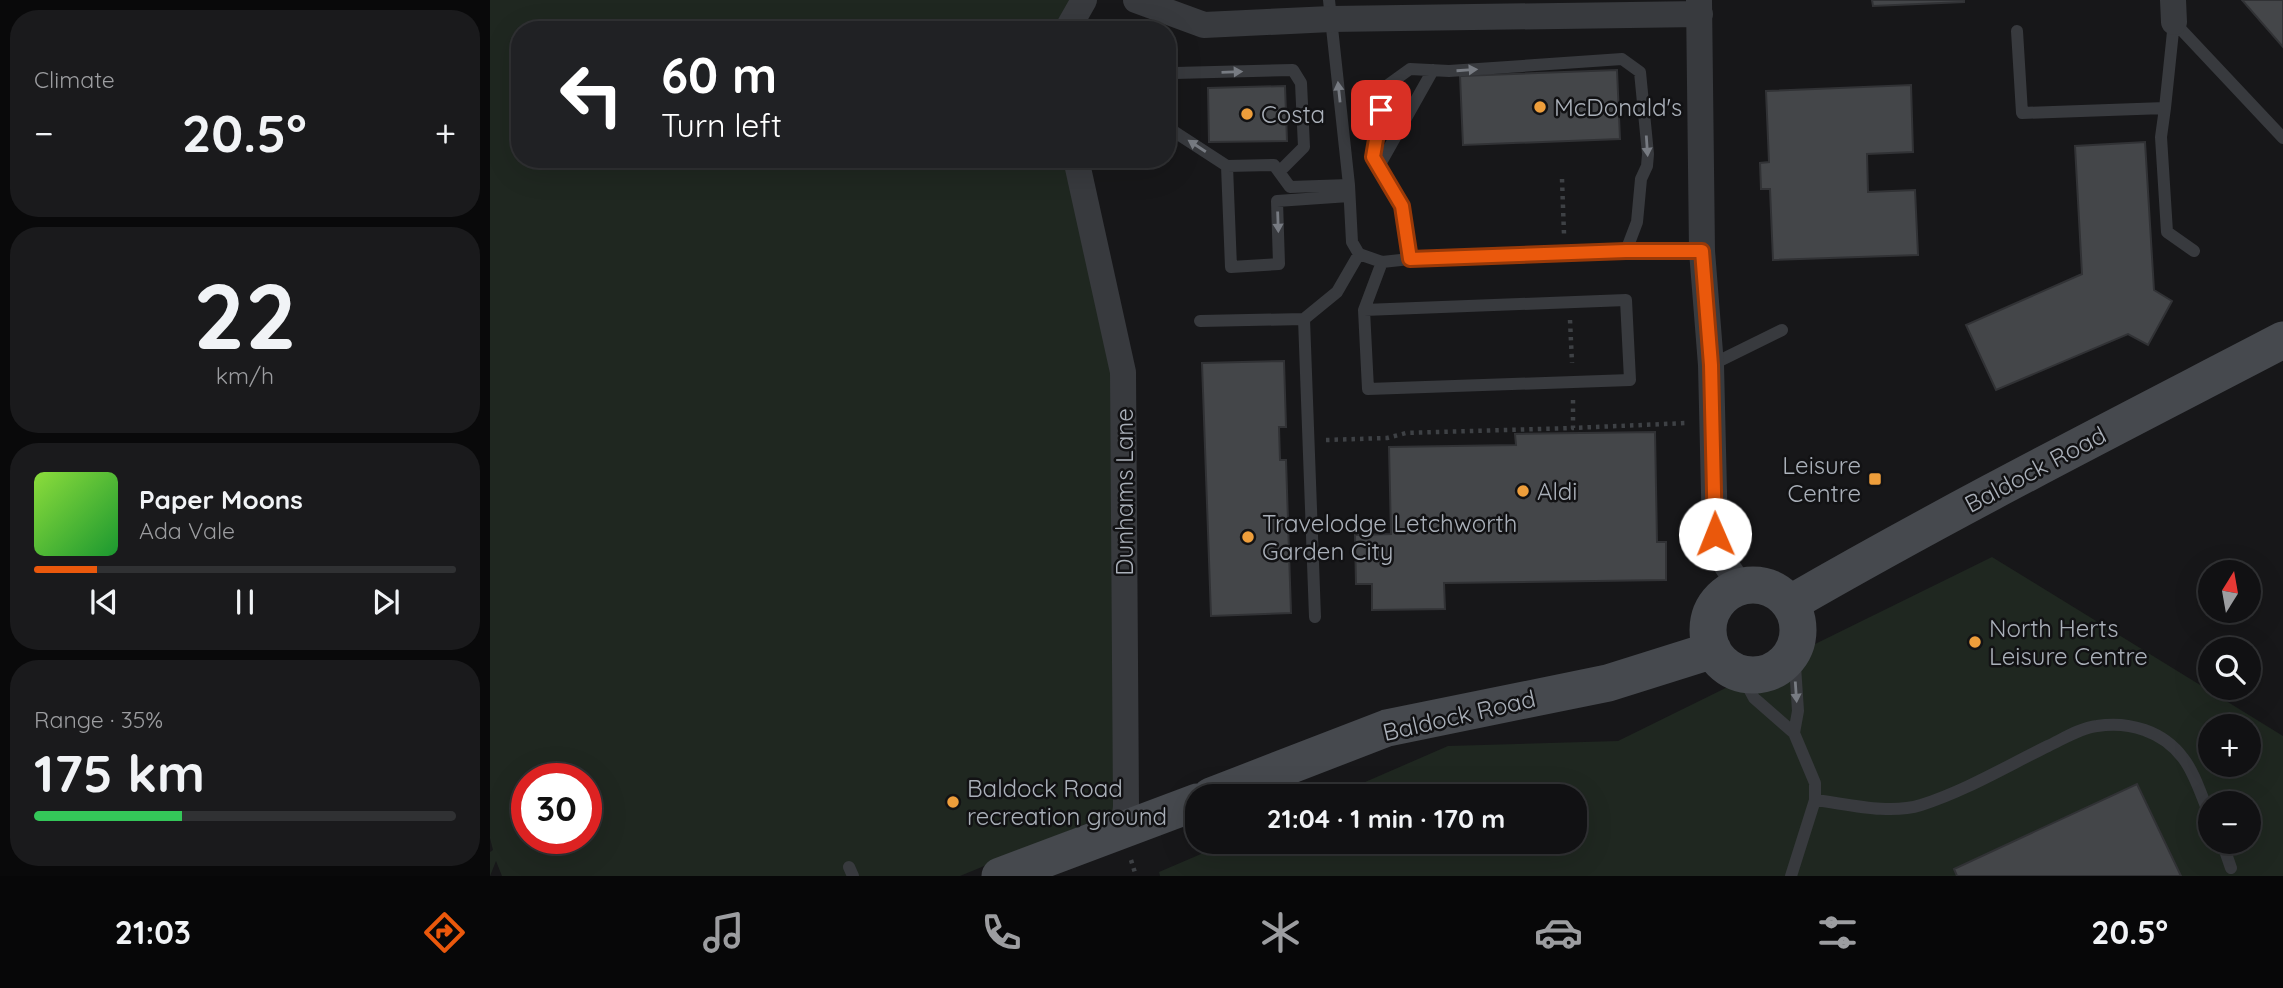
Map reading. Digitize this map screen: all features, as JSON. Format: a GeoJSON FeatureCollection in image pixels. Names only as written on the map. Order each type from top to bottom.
{"type":"FeatureCollection","features":[{"type":"Feature","properties":{"kind":"main road","name":"Baldock Road"},"geometry":{"type":"LineString","coordinates":[[1790,603],[1995,490],[2283,340]]}},
{"type":"Feature","properties":{"kind":"main road"},"geometry":{"type":"LineString","coordinates":[[1754,584],[1780,593],[1790,603],[1798,618],[1799,635],[1794,651],[1785,663],[1772,672],[1741,674],[1720,661],[1713,650],[1708,636],[1712,612],[1726,593],[1740,586],[1754,584]]}},
{"type":"Feature","properties":{"kind":"main road","name":"Baldock Road"},"geometry":{"type":"LineString","coordinates":[[1242,784],[1387,728],[1608,683],[1713,650]]}},
{"type":"Feature","properties":{"kind":"main road"},"geometry":{"type":"LineString","coordinates":[[1000,876],[1185,807]]}},
{"type":"Feature","properties":{"kind":"street"},"geometry":{"type":"LineString","coordinates":[[1072,21],[1084,0]]}},
{"type":"Feature","properties":{"kind":"street"},"geometry":{"type":"LineString","coordinates":[[1136,0],[1204,25],[1330,10],[1700,7],[1702,251],[1711,365],[1715,534],[1723,560],[1740,586]]}},
{"type":"Feature","properties":{"kind":"street","name":"Dunhams Lane"},"geometry":{"type":"LineString","coordinates":[[1078,168],[1124,372],[1126,807],[1123,830]]}},
{"type":"Feature","properties":{"kind":"lane"},"geometry":{"type":"LineString","coordinates":[[1330,10],[1352,242],[1359,254],[1382,262],[1564,253],[1702,251]]}},
{"type":"Feature","properties":{"kind":"lane"},"geometry":{"type":"LineString","coordinates":[[2174,11],[2161,137],[2167,232],[2194,251]]}},
{"type":"Feature","properties":{"kind":"lane"},"geometry":{"type":"LineString","coordinates":[[2174,11],[2283,138]]}},
{"type":"Feature","properties":{"kind":"lane"},"geometry":{"type":"LineString","coordinates":[[2017,31],[2022,113],[2165,108]]}},
{"type":"Feature","properties":{"kind":"lane"},"geometry":{"type":"LineString","coordinates":[[1410,259],[1402,206],[1373,157],[1385,87],[1410,69],[1449,72],[1622,60],[1640,72],[1648,154],[1647,166],[1641,178],[1637,222],[1626,251]]}},
{"type":"Feature","properties":{"kind":"lane"},"geometry":{"type":"LineString","coordinates":[[1176,73],[1293,70],[1301,83],[1304,147],[1279,172]]}},
{"type":"Feature","properties":{"kind":"lane"},"geometry":{"type":"LineString","coordinates":[[1379,166],[1433,70]]}},
{"type":"Feature","properties":{"kind":"lane"},"geometry":{"type":"LineString","coordinates":[[1176,133],[1227,166],[1274,165],[1290,187],[1349,190]]}},
{"type":"Feature","properties":{"kind":"lane"},"geometry":{"type":"LineString","coordinates":[[1227,166],[1231,267],[1279,264],[1277,201],[1349,190]]}},
{"type":"Feature","properties":{"kind":"lane"},"geometry":{"type":"LineString","coordinates":[[1200,321],[1304,319],[1337,292],[1359,254]]}},
{"type":"Feature","properties":{"kind":"lane"},"geometry":{"type":"LineString","coordinates":[[1364,310],[1626,300],[1630,380],[1368,389],[1364,310],[1382,262]]}},
{"type":"Feature","properties":{"kind":"lane"},"geometry":{"type":"LineString","coordinates":[[1304,319],[1315,617]]}},
{"type":"Feature","properties":{"kind":"lane"},"geometry":{"type":"LineString","coordinates":[[1711,365],[1782,330]]}},
{"type":"Feature","properties":{"kind":"lane"},"geometry":{"type":"LineString","coordinates":[[1794,651],[1798,711],[1794,733]]}},
{"type":"Feature","properties":{"kind":"lane"},"geometry":{"type":"LineString","coordinates":[[1741,674],[1754,698],[1794,733],[1815,783],[1815,800],[1791,876]]}},
{"type":"Feature","properties":{"kind":"lane"},"geometry":{"type":"LineString","coordinates":[[1815,800],[1890,808],[1919,806],[2072,734],[2094,726],[2113,724],[2144,729],[2171,745],[2185,759],[2199,791]]}},
{"type":"Feature","properties":{"kind":"lane"},"geometry":{"type":"LineString","coordinates":[[2226,854],[2231,869]]}},
{"type":"Feature","properties":{"kind":"path"},"geometry":{"type":"LineString","coordinates":[[1562,179],[1564,253]]}},
{"type":"Feature","properties":{"kind":"path"},"geometry":{"type":"LineString","coordinates":[[1570,302],[1573,428]]}},
{"type":"Feature","properties":{"kind":"path"},"geometry":{"type":"LineString","coordinates":[[1308,441],[1387,438],[1406,433],[1712,422]]}},
{"type":"Feature","properties":{"kind":"shaded area"},"geometry":{"type":"Polygon","coordinates":[[[490,0],[1084,0],[1072,21],[511,21],[511,168],[1078,168],[1123,372],[1126,807],[960,876],[502,876],[496,861],[490,876],[490,852],[493,850],[490,838],[490,0]]]}},
{"type":"Feature","properties":{"kind":"shaded area","name":"North Herts Leisure Centre"},"geometry":{"type":"Polygon","coordinates":[[[1992,557],[2198,684],[2198,700],[2224,700],[2247,714],[2198,714],[2198,777],[2261,777],[2261,722],[2283,736],[2283,876],[1160,876],[1159,872],[1201,854],[1587,854],[1587,784],[1361,784],[1448,746],[1618,741],[1992,557]]]}},
{"type":"Feature","properties":{"kind":"building"},"geometry":{"type":"Polygon","coordinates":[[[1872,0],[1964,0],[1964,2],[1873,6],[1872,0]]]}},
{"type":"Feature","properties":{"kind":"building"},"geometry":{"type":"Polygon","coordinates":[[[2242,0],[2283,0],[2283,47],[2242,0]]]}},
{"type":"Feature","properties":{"kind":"building","name":"McDonald's"},"geometry":{"type":"Polygon","coordinates":[[[1617,70],[1620,139],[1463,145],[1460,76],[1617,70]]]}},
{"type":"Feature","properties":{"kind":"building"},"geometry":{"type":"Polygon","coordinates":[[[1911,85],[1913,152],[1867,154],[1868,192],[1915,190],[1918,255],[1773,260],[1770,189],[1761,189],[1760,163],[1769,162],[1766,91],[1911,85]]]}},
{"type":"Feature","properties":{"kind":"building","name":"Costa"},"geometry":{"type":"Polygon","coordinates":[[[1285,86],[1287,141],[1209,142],[1208,88],[1285,86]]]}},
{"type":"Feature","properties":{"kind":"building"},"geometry":{"type":"Polygon","coordinates":[[[2145,142],[2154,290],[2172,301],[2148,345],[2128,334],[1996,390],[1966,325],[2082,274],[2075,146],[2145,142]]]}},
{"type":"Feature","properties":{"kind":"building","name":"Travelodge Letchworth Garden City"},"geometry":{"type":"Polygon","coordinates":[[[1284,361],[1286,427],[1279,427],[1280,460],[1286,460],[1291,613],[1211,616],[1202,363],[1284,361]]]}},
{"type":"Feature","properties":{"kind":"building","name":"Aldi"},"geometry":{"type":"Polygon","coordinates":[[[1655,432],[1657,542],[1666,542],[1666,580],[1444,583],[1445,609],[1372,610],[1372,584],[1356,584],[1355,535],[1391,534],[1389,447],[1516,445],[1515,434],[1655,432]]]}},
{"type":"Feature","properties":{"kind":"building"},"geometry":{"type":"Polygon","coordinates":[[[2137,784],[2181,876],[1957,876],[1954,869],[2137,784]]]}},
{"type":"Feature","properties":{"kind":"place","name":"McDonald's"},"geometry":{"type":"Point","coordinates":[1540,107]}},
{"type":"Feature","properties":{"kind":"place","name":"Costa"},"geometry":{"type":"Point","coordinates":[1247,114]}},
{"type":"Feature","properties":{"kind":"place","name":"Leisure Centre"},"geometry":{"type":"Point","coordinates":[1875,479]}},
{"type":"Feature","properties":{"kind":"place","name":"Aldi"},"geometry":{"type":"Point","coordinates":[1523,491]}},
{"type":"Feature","properties":{"kind":"place","name":"Travelodge Letchworth Garden City"},"geometry":{"type":"Point","coordinates":[1248,537]}},
{"type":"Feature","properties":{"kind":"place","name":"North Herts Leisure Centre"},"geometry":{"type":"Point","coordinates":[1975,642]}},
{"type":"Feature","properties":{"kind":"place","name":"Baldock Road recreation ground"},"geometry":{"type":"Point","coordinates":[953,802]}},
{"type":"Feature","properties":{"kind":"route"},"geometry":{"type":"LineString","coordinates":[[1381,110],[1373,157],[1402,206],[1410,259],[1702,251],[1711,365],[1715,534]]}}]}
